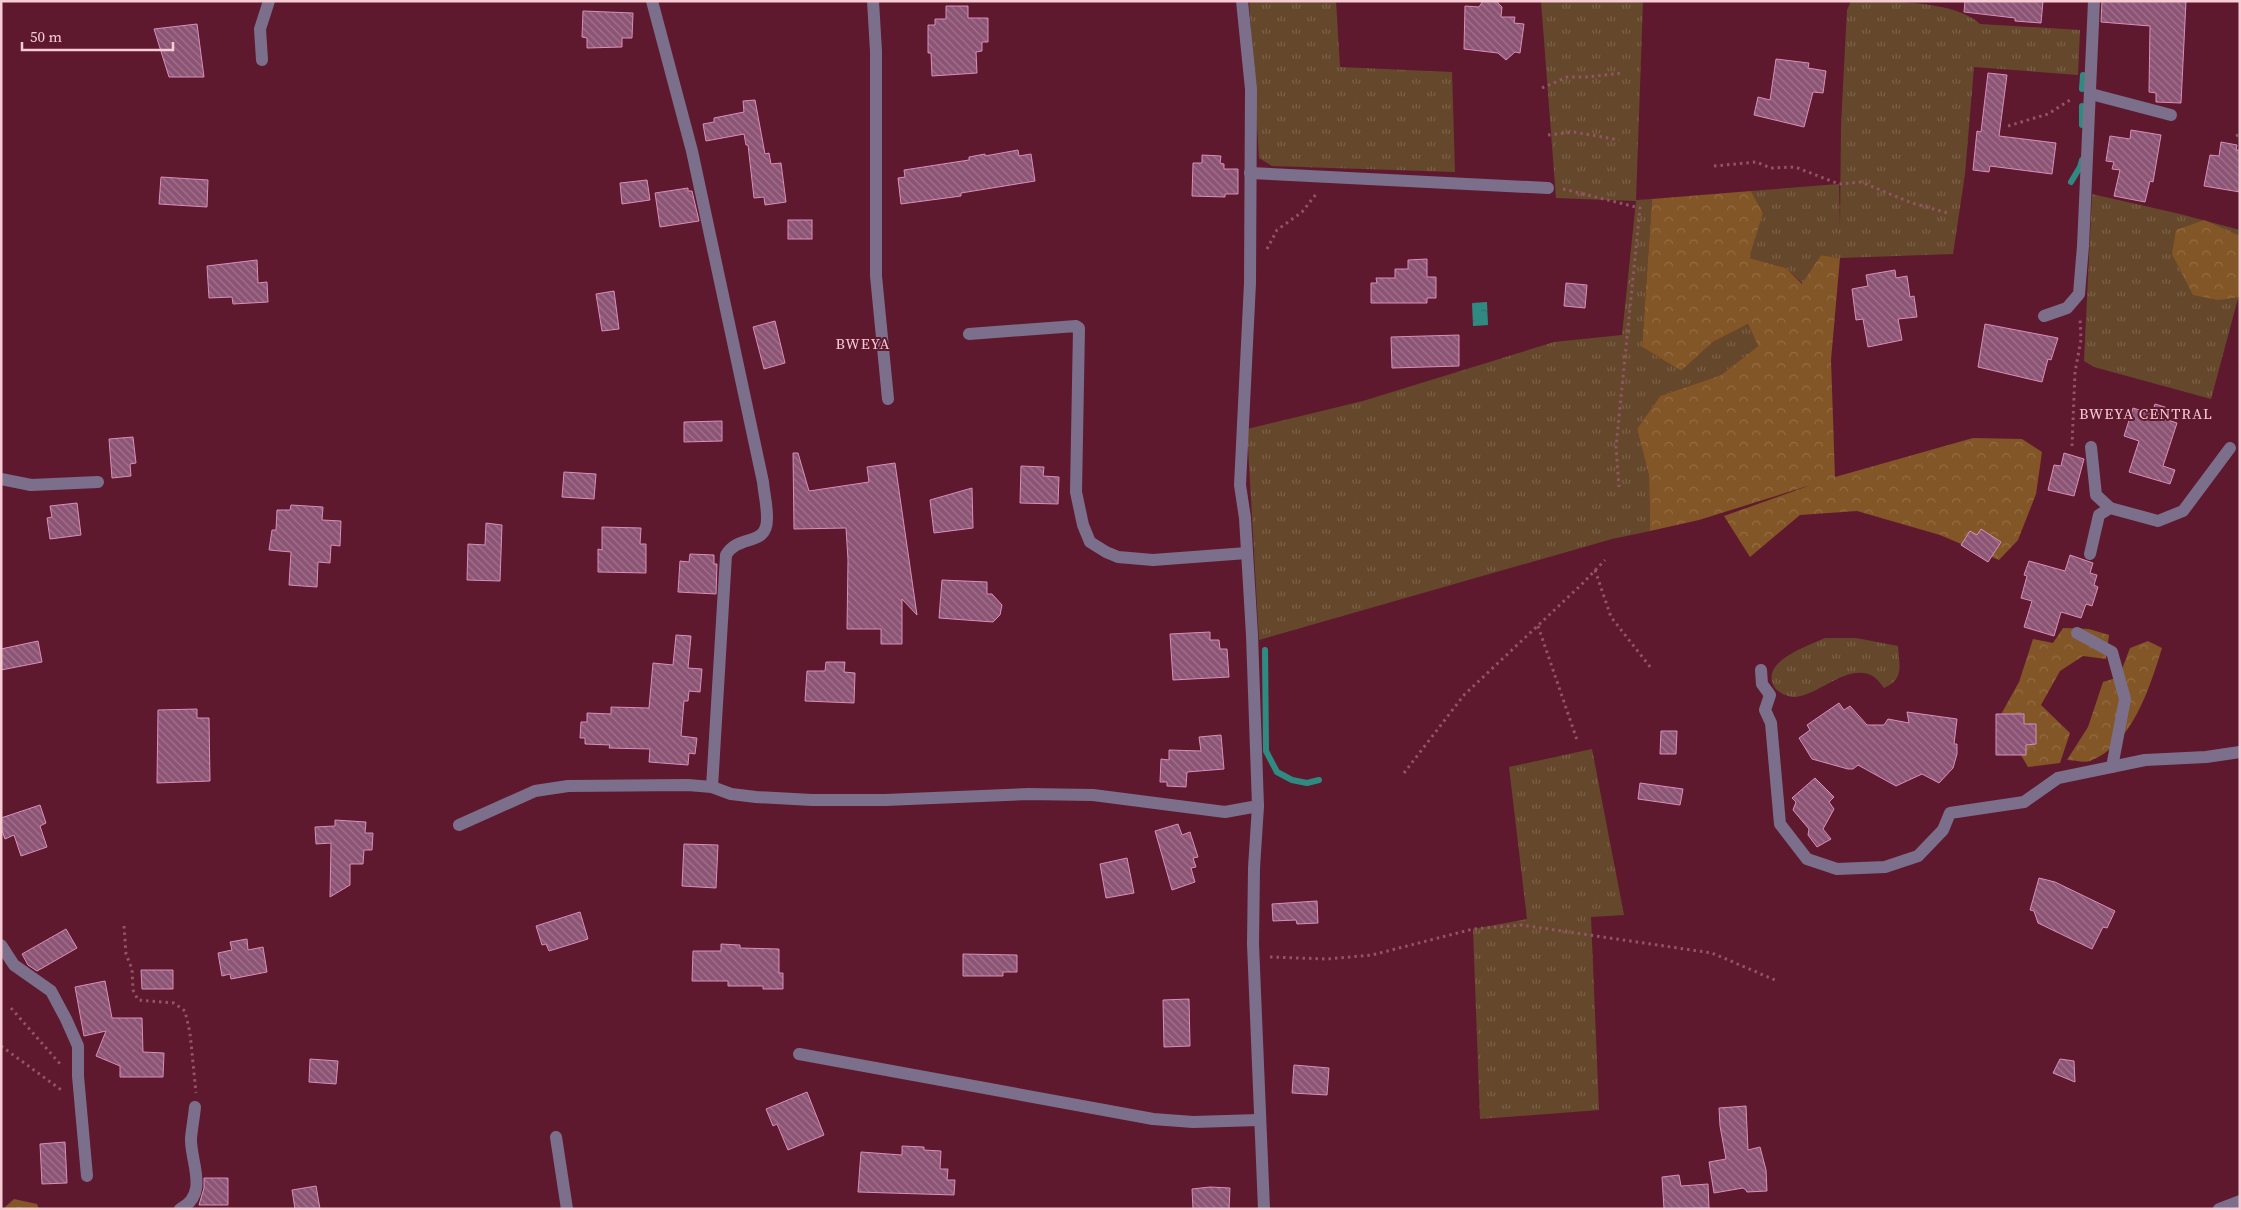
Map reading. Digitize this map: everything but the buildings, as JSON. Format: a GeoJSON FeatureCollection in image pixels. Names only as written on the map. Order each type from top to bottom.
{"type":"FeatureCollection","features":[{"type":"Feature","properties":{"kind":"street"},"geometry":{"type":"LineString","coordinates":[[262,60],[260,28],[268,1]]}},
{"type":"Feature","properties":{"kind":"street"},"geometry":{"type":"LineString","coordinates":[[652,1],[692,151],[763,482],[768,518],[765,531],[761,536],[735,544],[726,555],[712,787]]}},
{"type":"Feature","properties":{"kind":"street"},"geometry":{"type":"LineString","coordinates":[[873,1],[876,60],[876,276],[888,399]]}},
{"type":"Feature","properties":{"kind":"street"},"geometry":{"type":"LineString","coordinates":[[1242,1],[1251,90],[1249,291],[1240,485],[1247,553],[1258,806],[1254,868],[1254,957],[1264,1209]]}},
{"type":"Feature","properties":{"kind":"street"},"geometry":{"type":"LineString","coordinates":[[2044,316],[2067,308],[2079,294],[2084,246],[2094,1]]}},
{"type":"Feature","properties":{"kind":"street"},"geometry":{"type":"LineString","coordinates":[[2091,90],[2171,115]]}},
{"type":"Feature","properties":{"kind":"street"},"geometry":{"type":"LineString","coordinates":[[1250,173],[1548,188]]}},
{"type":"Feature","properties":{"kind":"street"},"geometry":{"type":"LineString","coordinates":[[969,334],[1053,326],[1076,326],[1079,328],[1076,492],[1083,526],[1090,542],[1106,552],[1118,556],[1153,560],[1247,553]]}},
{"type":"Feature","properties":{"kind":"street"},"geometry":{"type":"LineString","coordinates":[[2091,447],[2096,495],[2110,508],[2158,520],[2183,511],[2230,448]]}},
{"type":"Feature","properties":{"kind":"street"},"geometry":{"type":"LineString","coordinates":[[1,479],[30,485],[98,482]]}},
{"type":"Feature","properties":{"kind":"street"},"geometry":{"type":"LineString","coordinates":[[2090,554],[2099,515],[2110,508]]}},
{"type":"Feature","properties":{"kind":"street"},"geometry":{"type":"LineString","coordinates":[[2077,633],[2112,652],[2126,699],[2112,767]]}},
{"type":"Feature","properties":{"kind":"street"},"geometry":{"type":"LineString","coordinates":[[1761,670],[1762,684],[1770,695],[1765,710],[1771,723],[1780,824],[1807,859],[1837,869],[1885,867],[1918,856],[1943,830],[1950,813],[2024,802],[2058,778],[2145,760],[2206,758],[2240,752]]}},
{"type":"Feature","properties":{"kind":"street"},"geometry":{"type":"LineString","coordinates":[[459,826],[524,795],[545,788],[637,785],[712,787],[731,794],[756,798],[885,800],[1050,794],[1093,795],[1225,812],[1258,806]]}},
{"type":"Feature","properties":{"kind":"street"},"geometry":{"type":"LineString","coordinates":[[1,945],[14,965],[51,992],[78,1046],[78,1084],[87,1176]]}},
{"type":"Feature","properties":{"kind":"street"},"geometry":{"type":"LineString","coordinates":[[799,1054],[1153,1118],[1192,1122],[1259,1120]]}},
{"type":"Feature","properties":{"kind":"street"},"geometry":{"type":"LineString","coordinates":[[180,1209],[192,1201],[195,1195],[196,1167],[191,1140],[195,1107]]}},
{"type":"Feature","properties":{"kind":"street"},"geometry":{"type":"LineString","coordinates":[[556,1137],[567,1209]]}},
{"type":"Feature","properties":{"kind":"street"},"geometry":{"type":"LineString","coordinates":[[2219,1209],[2240,1201]]}},
{"type":"Feature","properties":{"kind":"path"},"geometry":{"type":"LineString","coordinates":[[1542,88],[1566,77],[1588,77],[1622,73]]}},
{"type":"Feature","properties":{"kind":"path"},"geometry":{"type":"LineString","coordinates":[[2008,126],[2048,114],[2091,90]]}},
{"type":"Feature","properties":{"kind":"path"},"geometry":{"type":"LineString","coordinates":[[1548,135],[1574,132],[1619,140]]}},
{"type":"Feature","properties":{"kind":"path"},"geometry":{"type":"LineString","coordinates":[[1714,166],[1756,162],[1771,168],[1795,167],[1839,184],[1861,182],[1912,203],[1948,213]]}},
{"type":"Feature","properties":{"kind":"path"},"geometry":{"type":"LineString","coordinates":[[1263,256],[1277,230],[1302,212],[1330,177]]}},
{"type":"Feature","properties":{"kind":"path"},"geometry":{"type":"LineString","coordinates":[[1548,188],[1564,189],[1640,208],[1616,447],[1619,487]]}},
{"type":"Feature","properties":{"kind":"path"},"geometry":{"type":"LineString","coordinates":[[2072,446],[2075,372],[2081,340],[2079,294]]}},
{"type":"Feature","properties":{"kind":"path"},"geometry":{"type":"LineString","coordinates":[[1404,774],[1464,695],[1605,560]]}},
{"type":"Feature","properties":{"kind":"path"},"geometry":{"type":"LineString","coordinates":[[1595,570],[1611,617],[1651,668]]}},
{"type":"Feature","properties":{"kind":"path"},"geometry":{"type":"LineString","coordinates":[[1538,626],[1576,740]]}},
{"type":"Feature","properties":{"kind":"path"},"geometry":{"type":"LineString","coordinates":[[1254,957],[1327,959],[1372,955],[1473,929],[1521,925],[1712,953],[1774,980]]}},
{"type":"Feature","properties":{"kind":"path"},"geometry":{"type":"LineString","coordinates":[[124,926],[126,954],[132,970],[133,990],[138,1000],[174,1003],[185,1011],[196,1082],[195,1107]]}},
{"type":"Feature","properties":{"kind":"path"},"geometry":{"type":"LineString","coordinates":[[11,1008],[78,1084]]}},
{"type":"Feature","properties":{"kind":"path"},"geometry":{"type":"LineString","coordinates":[[1,1046],[81,1104]]}},
{"type":"Feature","properties":{"kind":"green space"},"geometry":{"type":"Polygon","coordinates":[[[1249,1],[1336,1],[1340,67],[1452,72],[1455,172],[1272,166],[1259,158],[1249,1]]]}},
{"type":"Feature","properties":{"kind":"green space"},"geometry":{"type":"Polygon","coordinates":[[[1541,1],[1643,1],[1636,200],[1652,199],[1642,347],[1681,371],[1713,342],[1748,324],[1758,346],[1721,375],[1660,396],[1637,429],[1649,476],[1650,531],[1612,539],[1259,640],[1247,429],[1363,401],[1554,342],[1622,335],[1636,201],[1556,198],[1541,1]]]}},
{"type":"Feature","properties":{"kind":"green space"},"geometry":{"type":"Polygon","coordinates":[[[1851,1],[1901,2],[1937,6],[1969,16],[1980,24],[2080,30],[2078,75],[1974,67],[1965,174],[1953,254],[1840,258],[1821,255],[1803,284],[1786,268],[1748,258],[1763,213],[1751,191],[1839,184],[1840,228],[1841,125],[1847,10],[1851,1]]]}},
{"type":"Feature","properties":{"kind":"green space"},"geometry":{"type":"Polygon","coordinates":[[[1751,191],[1763,213],[1749,258],[1786,268],[1802,284],[1821,255],[1840,258],[1831,360],[1835,477],[1973,438],[2022,439],[2042,452],[2036,494],[2018,540],[1999,560],[1940,535],[1857,511],[1800,515],[1750,557],[1724,516],[1811,485],[1699,520],[1650,531],[1649,476],[1637,429],[1660,396],[1721,375],[1758,346],[1748,324],[1713,342],[1681,371],[1642,347],[1652,199],[1751,191]]]}},
{"type":"Feature","properties":{"kind":"green space"},"geometry":{"type":"Polygon","coordinates":[[[2092,194],[2240,230],[2240,291],[2211,399],[2094,367],[2084,361],[2092,194]]]}},
{"type":"Feature","properties":{"kind":"green space"},"geometry":{"type":"Polygon","coordinates":[[[2204,220],[2240,236],[2240,297],[2218,300],[2193,295],[2172,254],[2176,230],[2204,220]]]}},
{"type":"Feature","properties":{"kind":"green space"},"geometry":{"type":"Polygon","coordinates":[[[2063,628],[2089,629],[2109,635],[2106,659],[2083,656],[2060,671],[2041,705],[2070,733],[2060,763],[2028,767],[1999,718],[2019,682],[2033,639],[2053,643],[2063,628]]]}},
{"type":"Feature","properties":{"kind":"green space"},"geometry":{"type":"Polygon","coordinates":[[[1825,638],[1856,638],[1898,646],[1900,665],[1898,676],[1891,684],[1884,688],[1873,676],[1855,673],[1838,678],[1813,692],[1795,697],[1777,690],[1772,679],[1773,670],[1779,663],[1797,650],[1825,638]]]}},
{"type":"Feature","properties":{"kind":"green space"},"geometry":{"type":"Polygon","coordinates":[[[2148,641],[2162,648],[2145,697],[2128,728],[2105,753],[2090,761],[2067,760],[2088,727],[2103,682],[2119,677],[2130,648],[2148,641]]]}},
{"type":"Feature","properties":{"kind":"green space"},"geometry":{"type":"Polygon","coordinates":[[[1592,749],[1624,915],[1591,917],[1599,1110],[1480,1119],[1473,929],[1527,919],[1509,767],[1592,749]]]}},
{"type":"Feature","properties":{"kind":"green space"},"geometry":{"type":"Polygon","coordinates":[[[14,1199],[37,1204],[39,1209],[3,1209],[14,1199]]]}},
{"type":"Feature","properties":{"kind":"water"},"geometry":{"type":"Polygon","coordinates":[[[1487,302],[1488,325],[1473,326],[1472,303],[1487,302]]]}},
{"type":"Feature","properties":{"kind":"waterway"},"geometry":{"type":"LineString","coordinates":[[2082,89],[2083,75]]}},
{"type":"Feature","properties":{"kind":"waterway"},"geometry":{"type":"LineString","coordinates":[[2082,106],[2082,125]]}},
{"type":"Feature","properties":{"kind":"waterway"},"geometry":{"type":"LineString","coordinates":[[2071,182],[2082,160]]}},
{"type":"Feature","properties":{"kind":"waterway"},"geometry":{"type":"LineString","coordinates":[[1265,650],[1266,751],[1277,772],[1292,780],[1307,783],[1319,780]]}},
{"type":"Feature","properties":{"kind":"district","name":"BWEYA"},"geometry":{"type":"Point","coordinates":[863,344]}},
{"type":"Feature","properties":{"kind":"district","name":"BWEYA CENTRAL"},"geometry":{"type":"Point","coordinates":[2146,414]}}]}
